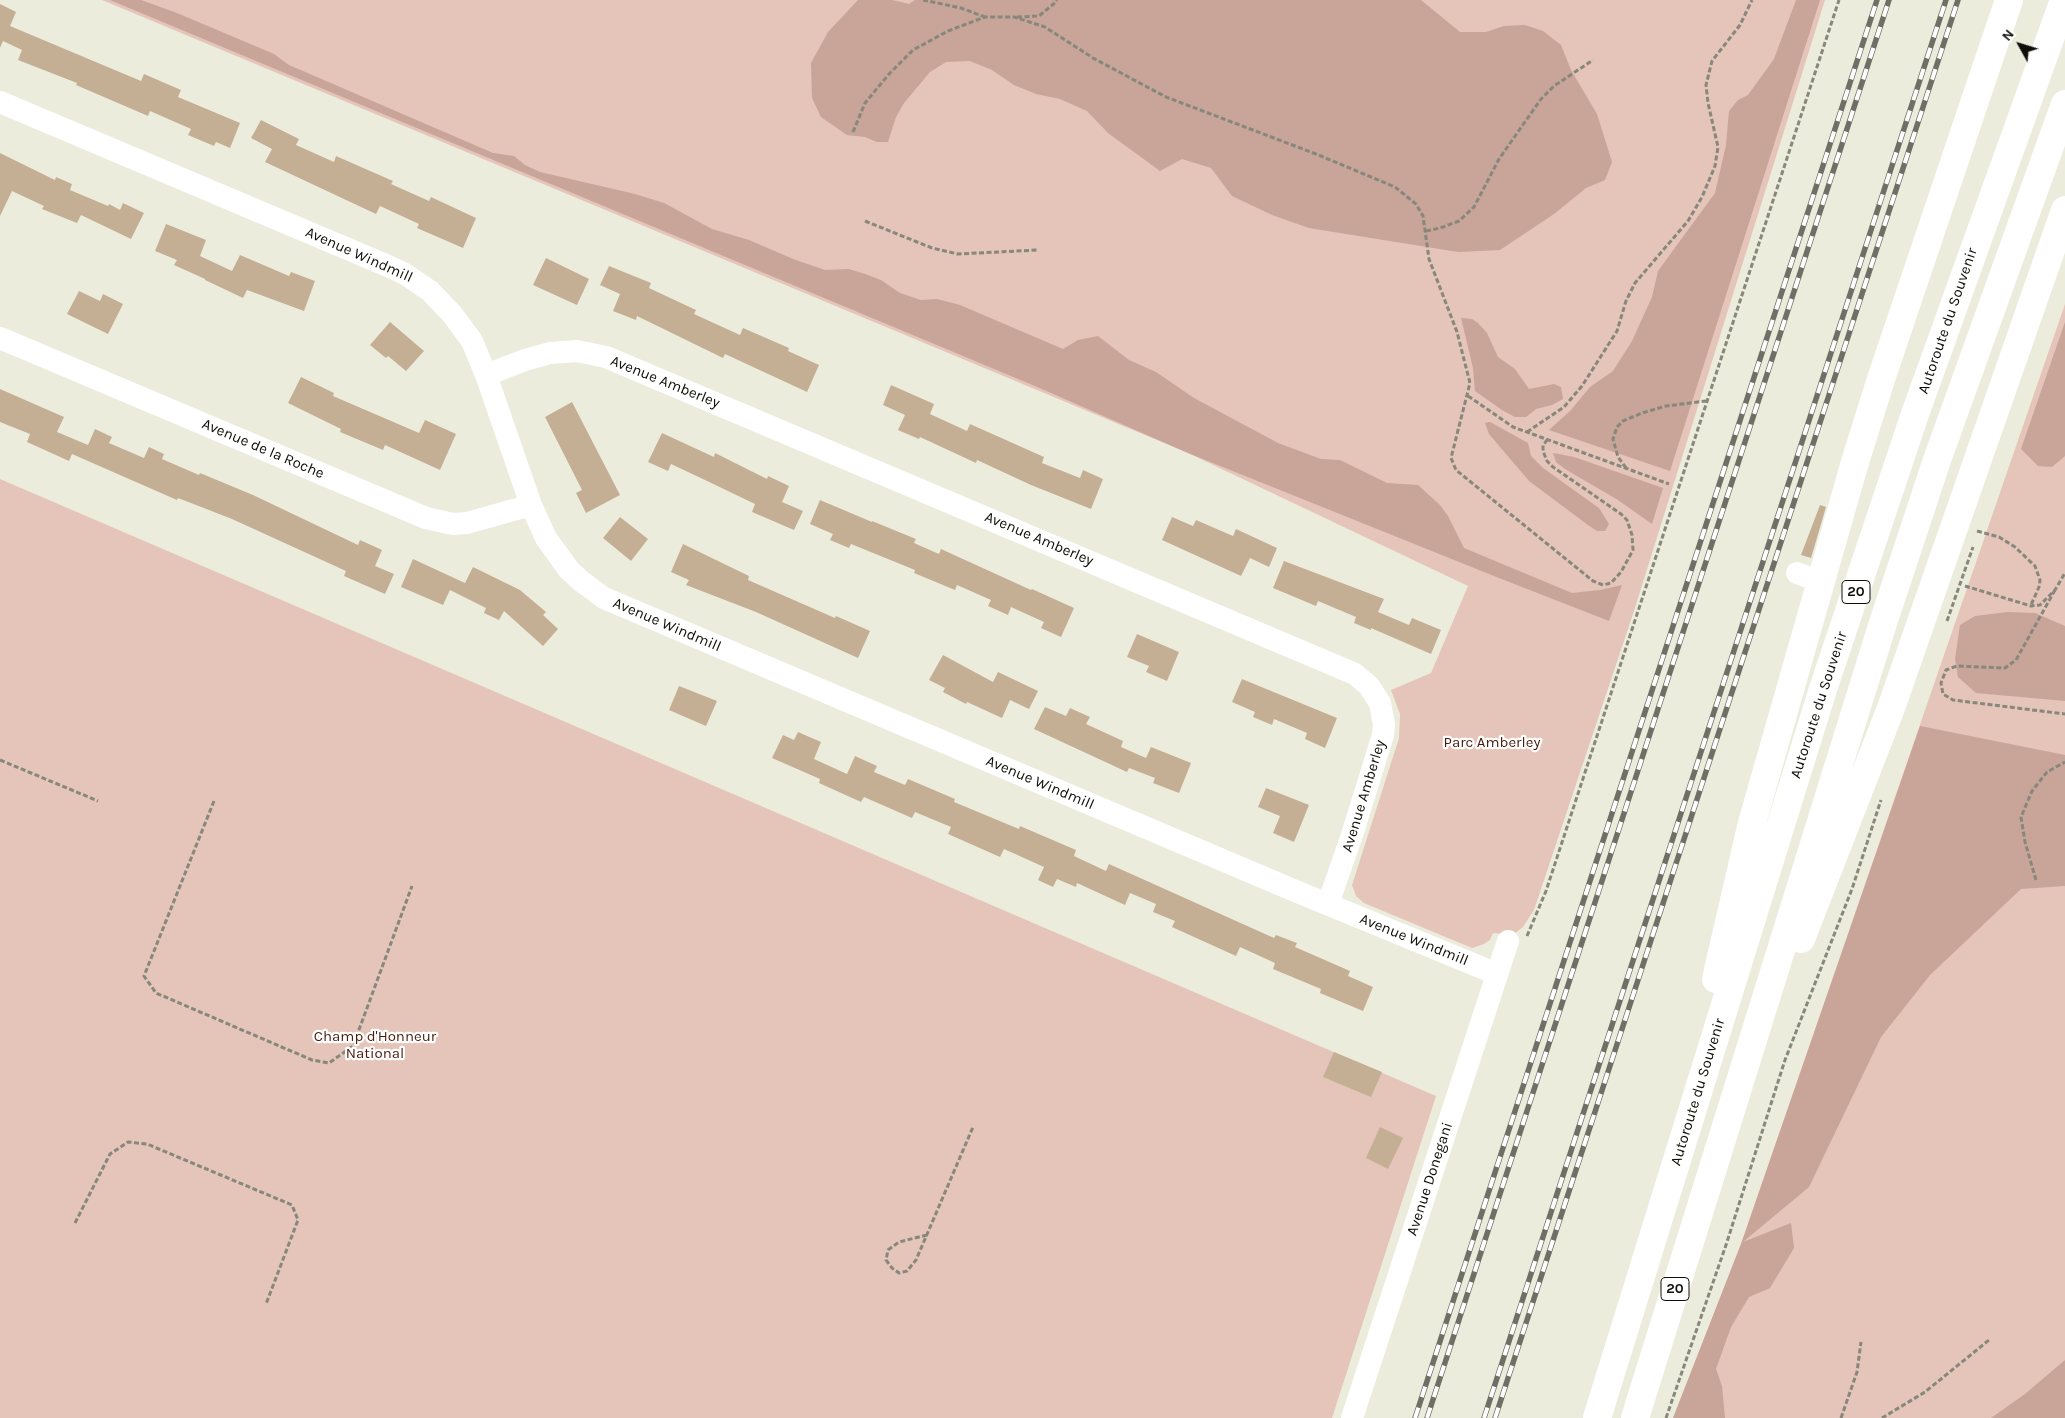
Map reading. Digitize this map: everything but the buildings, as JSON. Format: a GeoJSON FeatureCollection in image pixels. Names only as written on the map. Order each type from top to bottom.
{"type":"FeatureCollection","features":[{"type":"Feature","properties":{"kind":"highway"},"geometry":{"type":"LineString","coordinates":[[1668,1190],[1809,578],[1881,380],[2008,0]]}},
{"type":"Feature","properties":{"kind":"highway","name":"Autoroute du Souvenir"},"geometry":{"type":"LineString","coordinates":[[1597,1418],[1823,689],[1969,261],[2064,0]]}},
{"type":"Feature","properties":{"kind":"highway","name":"20"},"geometry":{"type":"LineString","coordinates":[[1635,1418],[1850,726],[1914,531],[2065,104]]}},
{"type":"Feature","properties":{"kind":"highway"},"geometry":{"type":"LineString","coordinates":[[1715,1159],[1891,708],[2065,210]]}},
{"type":"Feature","properties":{"kind":"street","name":"Avenue Windmill"},"geometry":{"type":"LineString","coordinates":[[0,102],[404,274],[430,291],[452,314],[472,341],[486,375],[531,505],[546,538],[569,570],[593,591],[616,604],[1497,974]]}},
{"type":"Feature","properties":{"kind":"street","name":"Avenue de la Roche"},"geometry":{"type":"LineString","coordinates":[[0,338],[426,518],[453,524],[467,524],[531,505]]}},
{"type":"Feature","properties":{"kind":"street","name":"Avenue Amberley"},"geometry":{"type":"LineString","coordinates":[[486,375],[525,360],[550,353],[578,351],[606,357],[1355,674],[1370,686],[1376,694],[1383,714],[1383,735],[1328,904]]}},
{"type":"Feature","properties":{"kind":"street","name":"Avenue Donegani"},"geometry":{"type":"LineString","coordinates":[[1352,1418],[1508,941]]}},
{"type":"Feature","properties":{"kind":"path"},"geometry":{"type":"LineString","coordinates":[[924,0],[961,8],[985,17],[1039,16],[1056,0]]}},
{"type":"Feature","properties":{"kind":"path"},"geometry":{"type":"LineString","coordinates":[[1527,432],[1564,407],[1582,386],[1617,331],[1626,302],[1635,283],[1688,221],[1702,197],[1715,166],[1718,146],[1708,103],[1706,85],[1712,61],[1740,25],[1752,0]]}},
{"type":"Feature","properties":{"kind":"path"},"geometry":{"type":"LineString","coordinates":[[1534,919],[1546,891],[1839,0]]}},
{"type":"Feature","properties":{"kind":"path"},"geometry":{"type":"LineString","coordinates":[[853,132],[865,103],[889,74],[913,50],[948,31],[985,17]]}},
{"type":"Feature","properties":{"kind":"path"},"geometry":{"type":"LineString","coordinates":[[1014,17],[1045,27],[1093,58],[1166,97],[1316,154],[1395,187],[1416,204],[1423,216],[1429,258],[1457,332],[1470,383],[1451,458],[1456,470],[1593,582],[1603,585],[1611,583],[1621,572],[1633,550],[1632,535],[1627,520],[1553,468],[1543,452],[1543,445],[1548,439]]}},
{"type":"Feature","properties":{"kind":"path"},"geometry":{"type":"LineString","coordinates":[[1426,231],[1459,221],[1474,207],[1499,159],[1541,99],[1554,86],[1593,60]]}},
{"type":"Feature","properties":{"kind":"path"},"geometry":{"type":"LineString","coordinates":[[865,221],[909,239],[958,254],[1037,250]]}},
{"type":"Feature","properties":{"kind":"path"},"geometry":{"type":"LineString","coordinates":[[1468,396],[1513,427],[1669,484]]}},
{"type":"Feature","properties":{"kind":"path"},"geometry":{"type":"LineString","coordinates":[[1632,472],[1622,465],[1614,444],[1614,435],[1620,424],[1631,417],[1656,409],[1687,402],[1706,401]]}},
{"type":"Feature","properties":{"kind":"path"},"geometry":{"type":"LineString","coordinates":[[1975,538],[1977,531],[1999,538],[2015,546],[2029,559],[2038,572],[2040,580],[2031,606]]}},
{"type":"Feature","properties":{"kind":"path"},"geometry":{"type":"LineString","coordinates":[[1946,622],[1974,545]]}},
{"type":"Feature","properties":{"kind":"path"},"geometry":{"type":"LineString","coordinates":[[2065,573],[2016,660],[2005,668],[1957,666],[1946,670],[1941,683],[1943,694],[1953,700],[2065,714]]}},
{"type":"Feature","properties":{"kind":"path"},"geometry":{"type":"LineString","coordinates":[[1965,586],[2031,606],[2040,605],[2055,590]]}},
{"type":"Feature","properties":{"kind":"path"},"geometry":{"type":"LineString","coordinates":[[0,760],[98,801]]}},
{"type":"Feature","properties":{"kind":"path"},"geometry":{"type":"LineString","coordinates":[[2036,880],[2025,842],[2021,817],[2032,791],[2047,772],[2065,762]]}},
{"type":"Feature","properties":{"kind":"path"},"geometry":{"type":"LineString","coordinates":[[1666,1418],[1729,1237],[1788,1051],[1852,889],[1882,797]]}},
{"type":"Feature","properties":{"kind":"path"},"geometry":{"type":"LineString","coordinates":[[214,802],[144,976],[156,993],[312,1060],[329,1063],[353,1046],[412,886]]}},
{"type":"Feature","properties":{"kind":"path"},"geometry":{"type":"LineString","coordinates":[[927,1235],[899,1242],[888,1250],[886,1260],[892,1268],[899,1273],[907,1271],[916,1260],[927,1235],[974,1127]]}},
{"type":"Feature","properties":{"kind":"path"},"geometry":{"type":"LineString","coordinates":[[75,1223],[110,1154],[128,1142],[147,1144],[292,1205],[298,1220],[266,1304]]}},
{"type":"Feature","properties":{"kind":"path"},"geometry":{"type":"LineString","coordinates":[[1882,1418],[1926,1392],[1989,1340]]}},
{"type":"Feature","properties":{"kind":"path"},"geometry":{"type":"LineString","coordinates":[[1841,1418],[1857,1372],[1861,1342]]}},
{"type":"Feature","properties":{"kind":"green space","name":"Parc Amberley"},"geometry":{"type":"Polygon","coordinates":[[[102,0],[1825,0],[1634,611],[1534,910],[1523,927],[1513,935],[1493,933],[1490,940],[1472,948],[1364,903],[1356,896],[1352,885],[1399,738],[1400,714],[1391,690],[1431,673],[1468,586],[1188,453],[102,0]]]}},
{"type":"Feature","properties":{"kind":"green space"},"geometry":{"type":"Polygon","coordinates":[[[2065,304],[2065,1418],[1673,1418],[1741,1244],[2065,304]]]}},
{"type":"Feature","properties":{"kind":"green space","name":"Champ d'Honneur National"},"geometry":{"type":"Polygon","coordinates":[[[0,479],[1436,1096],[1332,1418],[0,1418],[0,479]]]}},
{"type":"Feature","properties":{"kind":"shaded area"},"geometry":{"type":"Polygon","coordinates":[[[110,0],[141,0],[177,13],[274,54],[289,65],[493,153],[514,156],[525,165],[540,172],[635,194],[664,203],[712,229],[749,240],[793,259],[825,270],[849,269],[881,280],[900,293],[921,300],[937,299],[960,305],[1063,349],[1078,340],[1098,336],[1129,360],[1156,372],[1194,398],[1278,443],[1321,459],[1340,460],[1387,483],[1418,485],[1440,505],[1448,516],[1464,548],[1572,593],[1622,585],[1609,621],[1188,453],[1035,386],[110,0]]]}},
{"type":"Feature","properties":{"kind":"shaded area"},"geometry":{"type":"Polygon","coordinates":[[[858,0],[892,0],[909,4],[915,0],[1421,0],[1460,32],[1486,32],[1504,26],[1525,25],[1543,31],[1561,45],[1571,70],[1597,114],[1612,162],[1605,180],[1586,188],[1554,214],[1500,250],[1458,252],[1309,228],[1272,215],[1232,196],[1211,168],[1182,159],[1160,171],[1108,133],[1087,111],[1060,99],[1036,94],[1014,85],[992,70],[970,61],[946,62],[930,72],[904,103],[896,117],[888,142],[877,142],[865,137],[847,135],[821,117],[812,98],[811,63],[828,32],[858,0]]]}},
{"type":"Feature","properties":{"kind":"shaded area"},"geometry":{"type":"Polygon","coordinates":[[[1796,0],[1820,0],[1670,471],[1549,430],[1571,410],[1590,387],[1613,371],[1632,341],[1652,297],[1658,271],[1715,193],[1726,145],[1729,111],[1738,100],[1748,95],[1774,59],[1796,0]]]}},
{"type":"Feature","properties":{"kind":"shaded area"},"geometry":{"type":"Polygon","coordinates":[[[1461,318],[1472,319],[1478,323],[1487,333],[1498,357],[1515,369],[1529,389],[1554,384],[1561,387],[1563,399],[1552,405],[1536,409],[1526,417],[1515,417],[1475,391],[1473,368],[1461,318]]]}},
{"type":"Feature","properties":{"kind":"shaded area"},"geometry":{"type":"Polygon","coordinates":[[[2065,322],[2065,456],[2052,467],[2038,466],[2021,449],[2065,322]]]}},
{"type":"Feature","properties":{"kind":"shaded area"},"geometry":{"type":"Polygon","coordinates":[[[1490,422],[1528,443],[1531,456],[1543,468],[1599,508],[1609,524],[1605,531],[1597,531],[1529,481],[1489,434],[1485,423],[1490,422]]]}},
{"type":"Feature","properties":{"kind":"shaded area"},"geometry":{"type":"Polygon","coordinates":[[[1553,453],[1574,457],[1663,488],[1652,524],[1618,500],[1565,469],[1556,462],[1553,453]]]}},
{"type":"Feature","properties":{"kind":"shaded area"},"geometry":{"type":"Polygon","coordinates":[[[2008,612],[2035,613],[2065,626],[2065,701],[1976,693],[1958,677],[1955,659],[1960,625],[1975,616],[2008,612]]]}},
{"type":"Feature","properties":{"kind":"shaded area"},"geometry":{"type":"Polygon","coordinates":[[[1920,726],[2065,755],[2065,886],[2021,889],[1930,975],[1881,1037],[1809,1187],[1743,1242],[1791,1223],[1794,1248],[1770,1288],[1749,1297],[1731,1327],[1716,1369],[1722,1386],[1725,1418],[1673,1418],[1741,1244],[1920,726]]]}},
{"type":"Feature","properties":{"kind":"shaded area"},"geometry":{"type":"Polygon","coordinates":[[[2065,1360],[2065,1418],[1991,1418],[2025,1394],[2065,1360]]]}},
{"type":"Feature","properties":{"kind":"railway"},"geometry":{"type":"LineString","coordinates":[[1415,1418],[1877,0]]}},
{"type":"Feature","properties":{"kind":"railway"},"geometry":{"type":"LineString","coordinates":[[1427,1418],[1889,0]]}},
{"type":"Feature","properties":{"kind":"railway"},"geometry":{"type":"LineString","coordinates":[[1484,1418],[1946,0]]}},
{"type":"Feature","properties":{"kind":"railway"},"geometry":{"type":"LineString","coordinates":[[1495,1418],[1958,0]]}}]}
